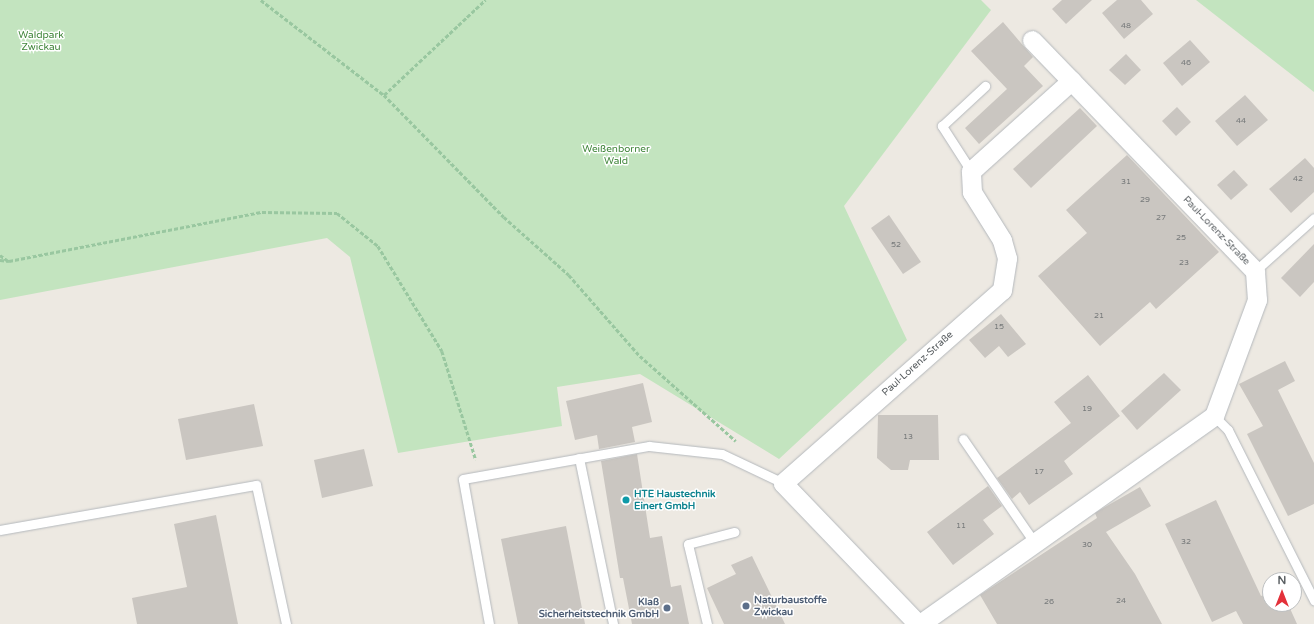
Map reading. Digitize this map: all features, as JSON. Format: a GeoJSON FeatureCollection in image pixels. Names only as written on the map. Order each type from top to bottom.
{"type":"FeatureCollection","features":[{"type":"Feature","properties":{"kind":"street","name":"Paul-Lorenz-Straße"},"geometry":{"type":"LineString","coordinates":[[1032,40],[1255,271],[1257,300],[1214,416]]}},
{"type":"Feature","properties":{"kind":"street"},"geometry":{"type":"LineString","coordinates":[[971,171],[1071,81]]}},
{"type":"Feature","properties":{"kind":"street","name":"Paul-Lorenz-Straße"},"geometry":{"type":"LineString","coordinates":[[783,483],[1002,290],[1007,258],[1002,240],[972,192],[971,171]]}},
{"type":"Feature","properties":{"kind":"street"},"geometry":{"type":"LineString","coordinates":[[783,483],[919,624],[1214,416]]}},
{"type":"Feature","properties":{"kind":"lane"},"geometry":{"type":"LineString","coordinates":[[971,171],[942,126],[985,86]]}},
{"type":"Feature","properties":{"kind":"lane"},"geometry":{"type":"LineString","coordinates":[[1255,271],[1314,218]]}},
{"type":"Feature","properties":{"kind":"lane"},"geometry":{"type":"LineString","coordinates":[[1214,416],[1228,430],[1314,600]]}},
{"type":"Feature","properties":{"kind":"lane"},"geometry":{"type":"LineString","coordinates":[[963,439],[1034,542]]}},
{"type":"Feature","properties":{"kind":"lane"},"geometry":{"type":"LineString","coordinates":[[489,624],[463,479],[649,446],[722,454],[783,483]]}},
{"type":"Feature","properties":{"kind":"lane"},"geometry":{"type":"LineString","coordinates":[[579,458],[613,624]]}},
{"type":"Feature","properties":{"kind":"lane"},"geometry":{"type":"LineString","coordinates":[[0,530],[256,485],[286,624]]}},
{"type":"Feature","properties":{"kind":"lane"},"geometry":{"type":"LineString","coordinates":[[707,624],[688,544],[734,532]]}},
{"type":"Feature","properties":{"kind":"path"},"geometry":{"type":"LineString","coordinates":[[261,0],[384,95],[504,217],[569,275],[640,356],[741,446]]}},
{"type":"Feature","properties":{"kind":"path"},"geometry":{"type":"LineString","coordinates":[[384,95],[485,0]]}},
{"type":"Feature","properties":{"kind":"path"},"geometry":{"type":"LineString","coordinates":[[0,260],[9,261],[262,212],[337,213],[378,246],[442,351],[480,476]]}},
{"type":"Feature","properties":{"kind":"path"},"geometry":{"type":"LineString","coordinates":[[0,255],[9,261]]}},
{"type":"Feature","properties":{"kind":"green space"},"geometry":{"type":"Polygon","coordinates":[[[0,0],[981,0],[991,10],[844,206],[907,340],[779,459],[640,374],[557,387],[562,426],[398,453],[350,257],[327,238],[0,300],[0,0]]]}},
{"type":"Feature","properties":{"kind":"green space"},"geometry":{"type":"Polygon","coordinates":[[[1196,0],[1314,0],[1314,92],[1196,0]]]}},
{"type":"Feature","properties":{"kind":"building"},"geometry":{"type":"Polygon","coordinates":[[[1062,0],[1092,0],[1066,24],[1052,9],[1062,0]]]}},
{"type":"Feature","properties":{"kind":"building"},"geometry":{"type":"Polygon","coordinates":[[[1117,0],[1141,0],[1153,14],[1124,39],[1102,13],[1117,0]]]}},
{"type":"Feature","properties":{"kind":"building"},"geometry":{"type":"Polygon","coordinates":[[[1003,22],[1033,57],[1024,66],[1043,86],[979,144],[965,128],[1007,89],[971,51],[1003,22]]]}},
{"type":"Feature","properties":{"kind":"building"},"geometry":{"type":"Polygon","coordinates":[[[1190,40],[1210,62],[1182,86],[1163,63],[1190,40]]]}},
{"type":"Feature","properties":{"kind":"building"},"geometry":{"type":"Polygon","coordinates":[[[1126,54],[1141,70],[1125,85],[1109,70],[1126,54]]]}},
{"type":"Feature","properties":{"kind":"building"},"geometry":{"type":"Polygon","coordinates":[[[1245,95],[1268,120],[1237,146],[1215,121],[1245,95]]]}},
{"type":"Feature","properties":{"kind":"building"},"geometry":{"type":"Polygon","coordinates":[[[1177,107],[1191,122],[1176,136],[1162,121],[1177,107]]]}},
{"type":"Feature","properties":{"kind":"building"},"geometry":{"type":"Polygon","coordinates":[[[1080,108],[1097,126],[1031,188],[1013,169],[1080,108]]]}},
{"type":"Feature","properties":{"kind":"building"},"geometry":{"type":"Polygon","coordinates":[[[1127,155],[1219,252],[1156,309],[1150,302],[1100,346],[1038,276],[1087,233],[1066,210],[1127,155]]]}},
{"type":"Feature","properties":{"kind":"building"},"geometry":{"type":"Polygon","coordinates":[[[1305,158],[1314,168],[1314,192],[1291,213],[1269,189],[1305,158]]]}},
{"type":"Feature","properties":{"kind":"building"},"geometry":{"type":"Polygon","coordinates":[[[1234,170],[1248,185],[1231,200],[1217,185],[1234,170]]]}},
{"type":"Feature","properties":{"kind":"building"},"geometry":{"type":"Polygon","coordinates":[[[889,215],[921,262],[903,274],[871,228],[889,215]]]}},
{"type":"Feature","properties":{"kind":"building"},"geometry":{"type":"Polygon","coordinates":[[[1314,244],[1314,282],[1300,297],[1281,278],[1314,244]]]}},
{"type":"Feature","properties":{"kind":"building"},"geometry":{"type":"Polygon","coordinates":[[[1001,314],[1026,344],[1008,357],[999,346],[985,358],[969,340],[1001,314]]]}},
{"type":"Feature","properties":{"kind":"building"},"geometry":{"type":"Polygon","coordinates":[[[1285,361],[1295,381],[1278,390],[1314,463],[1314,504],[1288,516],[1247,434],[1263,426],[1239,384],[1285,361]]]}},
{"type":"Feature","properties":{"kind":"building"},"geometry":{"type":"Polygon","coordinates":[[[1164,373],[1181,390],[1137,430],[1121,411],[1164,373]]]}},
{"type":"Feature","properties":{"kind":"building"},"geometry":{"type":"Polygon","coordinates":[[[1088,375],[1120,416],[1064,461],[1073,474],[1029,505],[1020,492],[1012,499],[997,478],[1071,423],[1054,402],[1088,375]]]}},
{"type":"Feature","properties":{"kind":"building"},"geometry":{"type":"Polygon","coordinates":[[[643,383],[652,422],[632,427],[635,442],[599,449],[597,435],[575,440],[566,401],[643,383]]]}},
{"type":"Feature","properties":{"kind":"building"},"geometry":{"type":"Polygon","coordinates":[[[254,404],[263,446],[186,460],[178,419],[254,404]]]}},
{"type":"Feature","properties":{"kind":"building"},"geometry":{"type":"Polygon","coordinates":[[[878,415],[938,415],[939,460],[910,460],[908,470],[891,470],[877,458],[878,415]]]}},
{"type":"Feature","properties":{"kind":"building"},"geometry":{"type":"Polygon","coordinates":[[[364,449],[373,486],[322,498],[314,460],[364,449]]]}},
{"type":"Feature","properties":{"kind":"building","name":"HTE Haustechnik Einert GmbH"},"geometry":{"type":"Polygon","coordinates":[[[637,454],[650,538],[662,536],[671,587],[681,585],[689,624],[632,624],[623,578],[620,578],[601,461],[637,454]]]}},
{"type":"Feature","properties":{"kind":"building"},"geometry":{"type":"Polygon","coordinates":[[[988,486],[1002,506],[983,520],[994,534],[953,565],[927,532],[988,486]]]}},
{"type":"Feature","properties":{"kind":"building"},"geometry":{"type":"Polygon","coordinates":[[[1140,487],[1151,506],[1106,532],[1135,574],[1162,624],[997,624],[980,595],[1097,518],[1095,513],[1140,487]]]}},
{"type":"Feature","properties":{"kind":"building"},"geometry":{"type":"Polygon","coordinates":[[[1216,500],[1262,596],[1262,612],[1292,612],[1297,624],[1243,624],[1236,611],[1212,622],[1165,524],[1216,500]]]}},
{"type":"Feature","properties":{"kind":"building"},"geometry":{"type":"Polygon","coordinates":[[[216,515],[238,624],[137,624],[132,598],[187,587],[174,524],[216,515]]]}},
{"type":"Feature","properties":{"kind":"building"},"geometry":{"type":"Polygon","coordinates":[[[566,526],[585,624],[518,624],[501,539],[566,526]]]}},
{"type":"Feature","properties":{"kind":"building","name":"Naturbaustoffe Zwickau"},"geometry":{"type":"Polygon","coordinates":[[[752,556],[785,624],[724,624],[707,588],[736,574],[731,565],[752,556]]]}},
{"type":"Feature","properties":{"kind":"place","name":"HTE Haustechnik Einert GmbH"},"geometry":{"type":"Point","coordinates":[626,500]}},
{"type":"Feature","properties":{"kind":"place","name":"Naturbaustoffe Zwickau"},"geometry":{"type":"Point","coordinates":[746,606]}},
{"type":"Feature","properties":{"kind":"place","name":"Klaß Sicherheitstechnik GmbH"},"geometry":{"type":"Point","coordinates":[667,608]}},
{"type":"Feature","properties":{"kind":"park label","name":"Waldpark Zwickau"},"geometry":{"type":"Point","coordinates":[41,40]}},
{"type":"Feature","properties":{"kind":"park label","name":"Weißenborner Wald"},"geometry":{"type":"Point","coordinates":[616,154]}}]}
